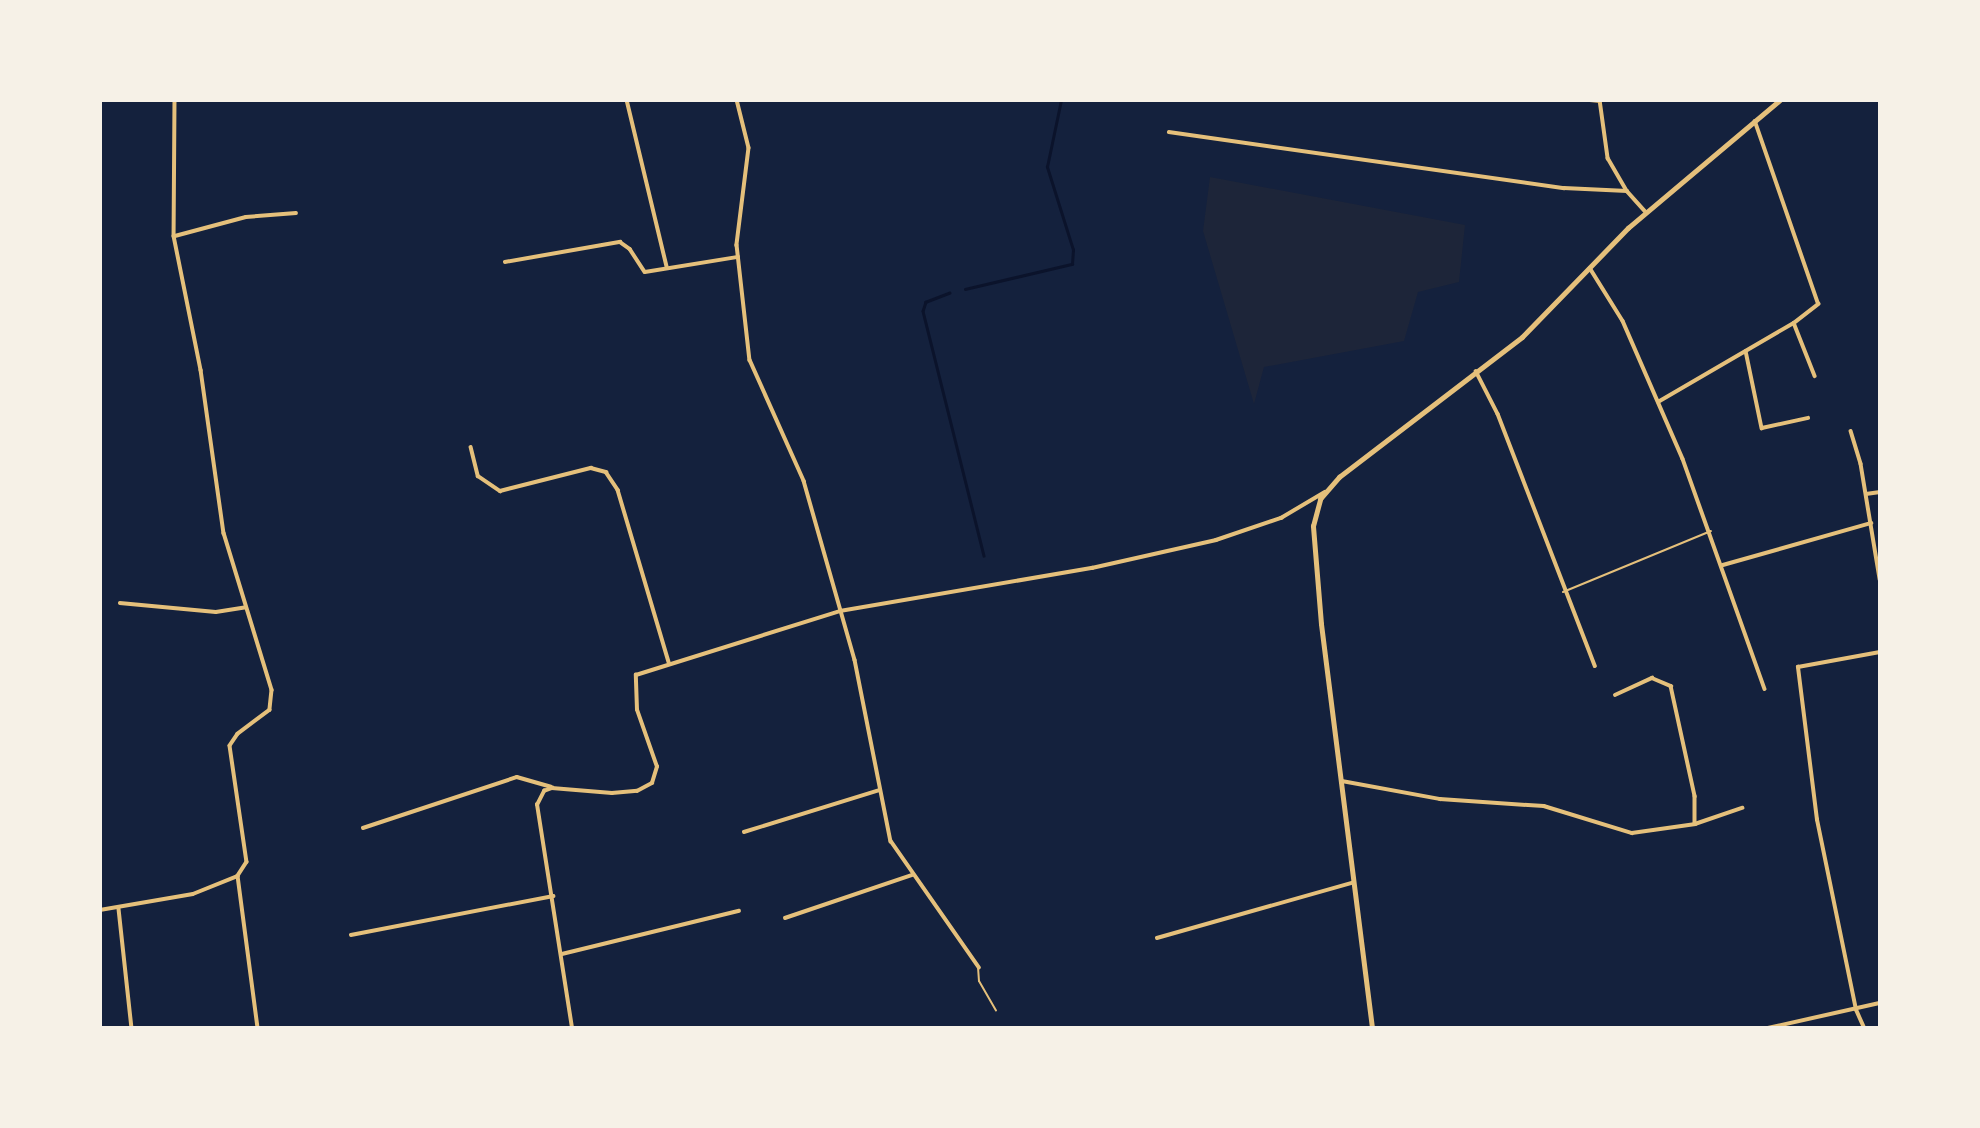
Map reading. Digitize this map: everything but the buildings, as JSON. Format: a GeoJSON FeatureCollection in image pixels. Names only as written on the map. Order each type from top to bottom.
{"type":"FeatureCollection","features":[{"type":"Feature","properties":{"kind":"street"},"geometry":{"type":"LineString","coordinates":[[100,911],[193,894],[238,876],[247,862],[230,746],[238,734],[270,710],[272,690],[224,534],[201,370],[174,236],[175,100]]}},
{"type":"Feature","properties":{"kind":"street"},"geometry":{"type":"LineString","coordinates":[[626,100],[667,266]]}},
{"type":"Feature","properties":{"kind":"street"},"geometry":{"type":"LineString","coordinates":[[737,100],[750,167],[738,257],[750,360],[804,481],[855,660],[891,841],[979,967]]}},
{"type":"Feature","properties":{"kind":"street"},"geometry":{"type":"LineString","coordinates":[[1590,100],[1600,101],[1608,158],[1627,191],[1646,212]]}},
{"type":"Feature","properties":{"kind":"street"},"geometry":{"type":"LineString","coordinates":[[363,828],[517,777],[552,788],[612,793],[637,791],[652,783],[657,767],[637,710],[633,681],[641,671],[839,611],[1091,568],[1216,540],[1281,518],[1325,492],[1522,337],[1646,212],[1780,100]]}},
{"type":"Feature","properties":{"kind":"street"},"geometry":{"type":"LineString","coordinates":[[1658,402],[1794,323],[1818,304],[1755,122]]}},
{"type":"Feature","properties":{"kind":"street"},"geometry":{"type":"LineString","coordinates":[[1169,132],[1564,188],[1627,191]]}},
{"type":"Feature","properties":{"kind":"street"},"geometry":{"type":"LineString","coordinates":[[174,236],[246,217],[296,213]]}},
{"type":"Feature","properties":{"kind":"street"},"geometry":{"type":"LineString","coordinates":[[505,262],[620,242],[630,249],[645,272],[667,266],[738,257]]}},
{"type":"Feature","properties":{"kind":"street"},"geometry":{"type":"LineString","coordinates":[[1590,268],[1623,321],[1658,402],[1711,531],[1765,689]]}},
{"type":"Feature","properties":{"kind":"street"},"geometry":{"type":"LineString","coordinates":[[1794,323],[1815,376]]}},
{"type":"Feature","properties":{"kind":"street"},"geometry":{"type":"LineString","coordinates":[[1746,351],[1762,428],[1808,418]]}},
{"type":"Feature","properties":{"kind":"street"},"geometry":{"type":"LineString","coordinates":[[1476,372],[1498,414],[1563,592],[1595,666]]}},
{"type":"Feature","properties":{"kind":"street"},"geometry":{"type":"LineString","coordinates":[[1851,431],[1866,494],[1880,579]]}},
{"type":"Feature","properties":{"kind":"street"},"geometry":{"type":"LineString","coordinates":[[471,447],[478,476],[500,491],[591,468],[607,472],[618,490],[669,662]]}},
{"type":"Feature","properties":{"kind":"street"},"geometry":{"type":"LineString","coordinates":[[1325,492],[1313,526],[1340,781],[1372,1028]]}},
{"type":"Feature","properties":{"kind":"street"},"geometry":{"type":"LineString","coordinates":[[1866,494],[1880,492]]}},
{"type":"Feature","properties":{"kind":"street"},"geometry":{"type":"LineString","coordinates":[[1723,565],[1871,523]]}},
{"type":"Feature","properties":{"kind":"street"},"geometry":{"type":"LineString","coordinates":[[120,603],[216,612],[246,607]]}},
{"type":"Feature","properties":{"kind":"street"},"geometry":{"type":"LineString","coordinates":[[1864,1028],[1856,1010],[1817,820],[1798,667],[1880,652]]}},
{"type":"Feature","properties":{"kind":"street"},"geometry":{"type":"LineString","coordinates":[[1615,695],[1652,678],[1671,686],[1695,796],[1695,824]]}},
{"type":"Feature","properties":{"kind":"street"},"geometry":{"type":"LineString","coordinates":[[1340,781],[1440,799],[1544,806],[1632,833],[1695,824],[1742,808]]}},
{"type":"Feature","properties":{"kind":"street"},"geometry":{"type":"LineString","coordinates":[[552,788],[544,791],[537,804],[572,1028]]}},
{"type":"Feature","properties":{"kind":"street"},"geometry":{"type":"LineString","coordinates":[[744,832],[880,790]]}},
{"type":"Feature","properties":{"kind":"street"},"geometry":{"type":"LineString","coordinates":[[785,918],[913,875]]}},
{"type":"Feature","properties":{"kind":"street"},"geometry":{"type":"LineString","coordinates":[[238,876],[258,1028]]}},
{"type":"Feature","properties":{"kind":"street"},"geometry":{"type":"LineString","coordinates":[[1157,937],[1352,883]]}},
{"type":"Feature","properties":{"kind":"street"},"geometry":{"type":"LineString","coordinates":[[351,935],[553,896]]}},
{"type":"Feature","properties":{"kind":"street"},"geometry":{"type":"LineString","coordinates":[[119,908],[132,1028]]}},
{"type":"Feature","properties":{"kind":"street"},"geometry":{"type":"LineString","coordinates":[[562,954],[739,911]]}},
{"type":"Feature","properties":{"kind":"street"},"geometry":{"type":"LineString","coordinates":[[1768,1028],[1880,1003]]}},
{"type":"Feature","properties":{"kind":"lane"},"geometry":{"type":"LineString","coordinates":[[1563,592],[1711,531]]}},
{"type":"Feature","properties":{"kind":"lane"},"geometry":{"type":"LineString","coordinates":[[979,967],[979,981],[996,1010]]}},
{"type":"Feature","properties":{"kind":"shaded area"},"geometry":{"type":"Polygon","coordinates":[[[1210,177],[1465,225],[1459,282],[1418,292],[1404,341],[1264,367],[1254,404],[1203,231],[1210,177]]]}},
{"type":"Feature","properties":{"kind":"waterway"},"geometry":{"type":"LineString","coordinates":[[965,289],[1072,264],[1073,250],[1047,167],[1061,100]]}},
{"type":"Feature","properties":{"kind":"waterway"},"geometry":{"type":"LineString","coordinates":[[950,293],[926,302],[923,311],[984,556]]}}]}
